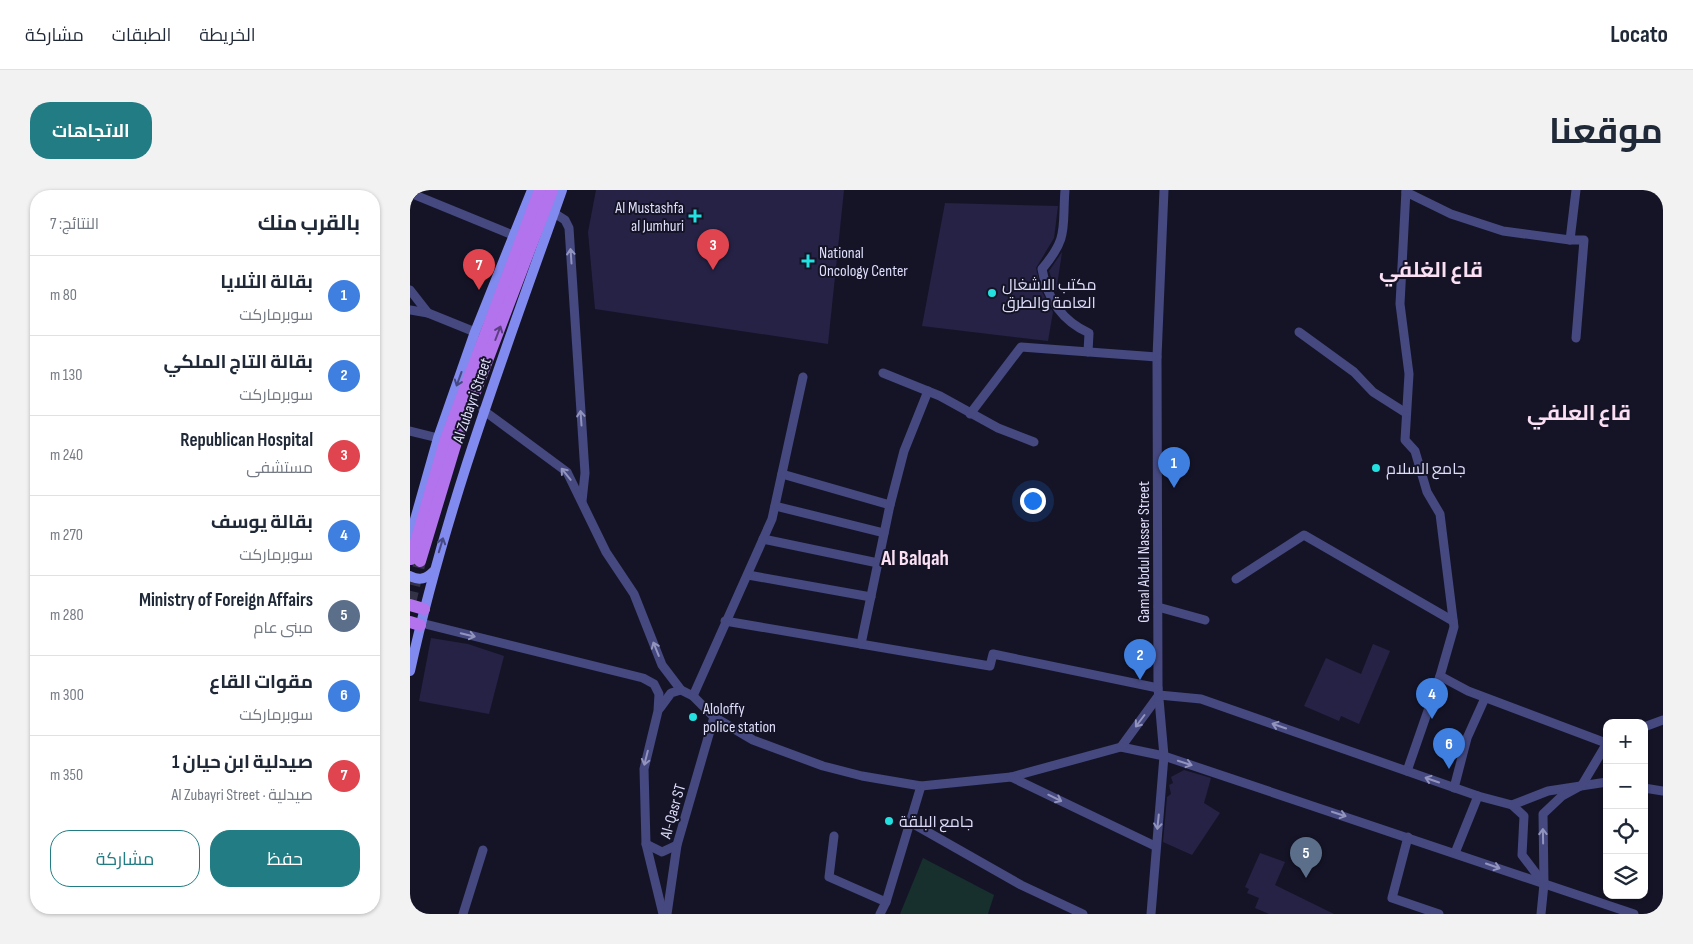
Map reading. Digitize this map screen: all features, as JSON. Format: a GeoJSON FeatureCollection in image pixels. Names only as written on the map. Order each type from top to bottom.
{"type":"FeatureCollection","features":[{"type":"Feature","properties":{"kind":"main road","name":"Al Zubayri Street"},"geometry":{"type":"LineString","coordinates":[[416,560],[446,439],[519,237],[532,190]]}},
{"type":"Feature","properties":{"kind":"main road","name":"Al Zubayri Street"},"geometry":{"type":"LineString","coordinates":[[410,537],[438,438],[475,332],[540,190]]}},
{"type":"Feature","properties":{"kind":"main road","name":"Al Zubayri Street"},"geometry":{"type":"LineString","coordinates":[[411,662],[415,622],[424,609],[433,572],[483,410],[550,212],[552,190]]}},
{"type":"Feature","properties":{"kind":"main road","name":"Al Zubayri Street"},"geometry":{"type":"LineString","coordinates":[[416,560],[456,442],[550,212],[562,190]]}},
{"type":"Feature","properties":{"kind":"main road"},"geometry":{"type":"LineString","coordinates":[[410,576],[419,579],[427,577],[433,572]]}},
{"type":"Feature","properties":{"kind":"main road"},"geometry":{"type":"LineString","coordinates":[[410,605],[424,609]]}},
{"type":"Feature","properties":{"kind":"street"},"geometry":{"type":"LineString","coordinates":[[1065,190],[1063,236],[1056,252],[1042,269],[1053,303],[1076,327],[1089,333],[1088,352]]}},
{"type":"Feature","properties":{"kind":"street","name":"Gamal Abdul Nasser Street"},"geometry":{"type":"LineString","coordinates":[[1151,914],[1155,846],[1164,756],[1158,692],[1157,357],[1164,190]]}},
{"type":"Feature","properties":{"kind":"street"},"geometry":{"type":"LineString","coordinates":[[1570,240],[1576,190]]}},
{"type":"Feature","properties":{"kind":"street"},"geometry":{"type":"LineString","coordinates":[[1406,771],[1440,676],[1454,627],[1440,514],[1427,492],[1415,451],[1405,440],[1409,374],[1400,304],[1406,191],[1451,214],[1503,231],[1570,240],[1584,240],[1576,338]]}},
{"type":"Feature","properties":{"kind":"street"},"geometry":{"type":"LineString","coordinates":[[410,193],[519,237]]}},
{"type":"Feature","properties":{"kind":"street"},"geometry":{"type":"LineString","coordinates":[[550,212],[564,220],[569,228],[585,473],[582,502]]}},
{"type":"Feature","properties":{"kind":"street"},"geometry":{"type":"LineString","coordinates":[[410,290],[428,313]]}},
{"type":"Feature","properties":{"kind":"street"},"geometry":{"type":"LineString","coordinates":[[410,310],[428,313],[475,332]]}},
{"type":"Feature","properties":{"kind":"street"},"geometry":{"type":"LineString","coordinates":[[1299,332],[1354,372],[1373,392],[1406,413]]}},
{"type":"Feature","properties":{"kind":"street"},"geometry":{"type":"LineString","coordinates":[[970,414],[1021,347],[1157,357]]}},
{"type":"Feature","properties":{"kind":"street"},"geometry":{"type":"LineString","coordinates":[[883,373],[928,391],[970,414],[1034,442]]}},
{"type":"Feature","properties":{"kind":"street"},"geometry":{"type":"LineString","coordinates":[[693,696],[725,621],[748,575],[775,506],[803,377]]}},
{"type":"Feature","properties":{"kind":"street"},"geometry":{"type":"LineString","coordinates":[[861,644],[890,505],[904,451],[928,391]]}},
{"type":"Feature","properties":{"kind":"street"},"geometry":{"type":"LineString","coordinates":[[483,410],[567,472],[606,552],[634,594],[662,665],[681,690],[693,696],[714,718],[754,740],[823,766],[862,776],[921,786],[1011,777],[1121,747],[1164,756],[1634,914]]}},
{"type":"Feature","properties":{"kind":"street"},"geometry":{"type":"LineString","coordinates":[[410,431],[438,438]]}},
{"type":"Feature","properties":{"kind":"street"},"geometry":{"type":"LineString","coordinates":[[782,474],[890,505]]}},
{"type":"Feature","properties":{"kind":"street"},"geometry":{"type":"LineString","coordinates":[[775,506],[884,533]]}},
{"type":"Feature","properties":{"kind":"street"},"geometry":{"type":"LineString","coordinates":[[1236,579],[1304,535],[1453,621]]}},
{"type":"Feature","properties":{"kind":"street"},"geometry":{"type":"LineString","coordinates":[[763,539],[878,564]]}},
{"type":"Feature","properties":{"kind":"street"},"geometry":{"type":"LineString","coordinates":[[748,575],[871,597]]}},
{"type":"Feature","properties":{"kind":"street"},"geometry":{"type":"LineString","coordinates":[[1158,607],[1204,620]]}},
{"type":"Feature","properties":{"kind":"street"},"geometry":{"type":"LineString","coordinates":[[725,621],[990,666],[993,654],[1201,700],[1454,788],[1512,805],[1524,816],[1522,855],[1544,884]]}},
{"type":"Feature","properties":{"kind":"street"},"geometry":{"type":"LineString","coordinates":[[415,622],[643,678],[654,684],[659,694],[658,711],[644,769],[646,844],[665,914]]}},
{"type":"Feature","properties":{"kind":"street"},"geometry":{"type":"LineString","coordinates":[[1440,676],[1485,698],[1603,742]]}},
{"type":"Feature","properties":{"kind":"street"},"geometry":{"type":"LineString","coordinates":[[658,711],[671,693],[681,690]]}},
{"type":"Feature","properties":{"kind":"street"},"geometry":{"type":"LineString","coordinates":[[1121,747],[1158,692]]}},
{"type":"Feature","properties":{"kind":"street"},"geometry":{"type":"LineString","coordinates":[[1454,788],[1467,738],[1485,698]]}},
{"type":"Feature","properties":{"kind":"street","name":"Al-Qasr ST"},"geometry":{"type":"LineString","coordinates":[[665,914],[677,845],[714,718]]}},
{"type":"Feature","properties":{"kind":"street"},"geometry":{"type":"LineString","coordinates":[[1648,726],[1663,720]]}},
{"type":"Feature","properties":{"kind":"street"},"geometry":{"type":"LineString","coordinates":[[1541,914],[1544,884],[1543,814],[1562,796],[1582,785],[1603,748]]}},
{"type":"Feature","properties":{"kind":"street"},"geometry":{"type":"LineString","coordinates":[[1011,777],[1155,846]]}},
{"type":"Feature","properties":{"kind":"street"},"geometry":{"type":"LineString","coordinates":[[1512,805],[1548,791],[1603,782]]}},
{"type":"Feature","properties":{"kind":"street"},"geometry":{"type":"LineString","coordinates":[[880,914],[886,902],[921,786]]}},
{"type":"Feature","properties":{"kind":"street"},"geometry":{"type":"LineString","coordinates":[[1648,788],[1663,790]]}},
{"type":"Feature","properties":{"kind":"street"},"geometry":{"type":"LineString","coordinates":[[1454,853],[1478,796]]}},
{"type":"Feature","properties":{"kind":"street"},"geometry":{"type":"LineString","coordinates":[[910,822],[1021,885],[1084,914]]}},
{"type":"Feature","properties":{"kind":"street"},"geometry":{"type":"LineString","coordinates":[[834,836],[829,877],[886,902]]}},
{"type":"Feature","properties":{"kind":"street"},"geometry":{"type":"LineString","coordinates":[[1408,838],[1392,898],[1439,914]]}},
{"type":"Feature","properties":{"kind":"street"},"geometry":{"type":"LineString","coordinates":[[646,844],[662,852],[677,845]]}},
{"type":"Feature","properties":{"kind":"street"},"geometry":{"type":"LineString","coordinates":[[463,914],[483,850]]}},
{"type":"Feature","properties":{"kind":"green space"},"geometry":{"type":"Polygon","coordinates":[[[923,858],[994,895],[988,914],[900,914],[923,858]]]}},
{"type":"Feature","properties":{"kind":"building"},"geometry":{"type":"Polygon","coordinates":[[[596,190],[844,190],[828,344],[595,309],[588,232],[596,190]]]}},
{"type":"Feature","properties":{"kind":"building","name":"مكتب الاشغال العامة والطرق"},"geometry":{"type":"Polygon","coordinates":[[[945,203],[1058,206],[1054,238],[1036,268],[1042,292],[1053,312],[1048,341],[922,326],[945,203]]]}},
{"type":"Feature","properties":{"kind":"building"},"geometry":{"type":"Polygon","coordinates":[[[1062,252],[1061,259],[1056,292],[1049,271],[1062,252]]]}},
{"type":"Feature","properties":{"kind":"building"},"geometry":{"type":"Polygon","coordinates":[[[431,638],[468,644],[504,656],[489,714],[419,701],[431,638]]]}},
{"type":"Feature","properties":{"kind":"building"},"geometry":{"type":"Polygon","coordinates":[[[1373,644],[1390,651],[1359,724],[1341,716],[1339,721],[1304,706],[1326,658],[1361,674],[1373,644]]]}},
{"type":"Feature","properties":{"kind":"building"},"geometry":{"type":"Polygon","coordinates":[[[1184,770],[1211,778],[1204,803],[1220,813],[1192,855],[1163,842],[1167,797],[1171,794],[1169,785],[1173,783],[1171,777],[1184,770]]]}},
{"type":"Feature","properties":{"kind":"building"},"geometry":{"type":"Polygon","coordinates":[[[1260,853],[1285,862],[1275,885],[1334,914],[1269,914],[1255,908],[1259,898],[1247,893],[1249,889],[1245,887],[1260,853]]]}},
{"type":"Feature","properties":{"kind":"tunnel"},"geometry":{"type":"LineString","coordinates":[[410,603],[420,561]]}},
{"type":"Feature","properties":{"kind":"place","name":"Al Mustashfa al Jumhuri"},"geometry":{"type":"Point","coordinates":[695,216]}},
{"type":"Feature","properties":{"kind":"place","name":"National Oncology Center"},"geometry":{"type":"Point","coordinates":[808,261]}},
{"type":"Feature","properties":{"kind":"place","name":"Republican Hospital"},"geometry":{"type":"Point","coordinates":[713,270]}},
{"type":"Feature","properties":{"kind":"place","name":"صيدلية ابن حيان 1"},"geometry":{"type":"Point","coordinates":[479,290]}},
{"type":"Feature","properties":{"kind":"place","name":"مكتب الاشغال العامة والطرق"},"geometry":{"type":"Point","coordinates":[992,293]}},
{"type":"Feature","properties":{"kind":"place","name":"جامع السلام"},"geometry":{"type":"Point","coordinates":[1376,468]}},
{"type":"Feature","properties":{"kind":"place","name":"بقالة الثلايا"},"geometry":{"type":"Point","coordinates":[1174,488]}},
{"type":"Feature","properties":{"kind":"place","name":"بقالة التاج الملكي"},"geometry":{"type":"Point","coordinates":[1140,680]}},
{"type":"Feature","properties":{"kind":"place","name":"Aloloffy police station"},"geometry":{"type":"Point","coordinates":[693,717]}},
{"type":"Feature","properties":{"kind":"place","name":"بقالة يوسف"},"geometry":{"type":"Point","coordinates":[1432,719]}},
{"type":"Feature","properties":{"kind":"place","name":"مقوات القاع"},"geometry":{"type":"Point","coordinates":[1449,769]}},
{"type":"Feature","properties":{"kind":"place","name":"جامع البلقة"},"geometry":{"type":"Point","coordinates":[889,821]}},
{"type":"Feature","properties":{"kind":"place","name":"Ministry of Foreign Affairs"},"geometry":{"type":"Point","coordinates":[1306,878]}},
{"type":"Feature","properties":{"kind":"district","name":"قاع الغلفي"},"geometry":{"type":"Point","coordinates":[1431,270]}},
{"type":"Feature","properties":{"kind":"district","name":"قاع العلفي"},"geometry":{"type":"Point","coordinates":[1579,413]}},
{"type":"Feature","properties":{"kind":"district","name":"Al Balqah"},"geometry":{"type":"Point","coordinates":[915,558]}}]}
